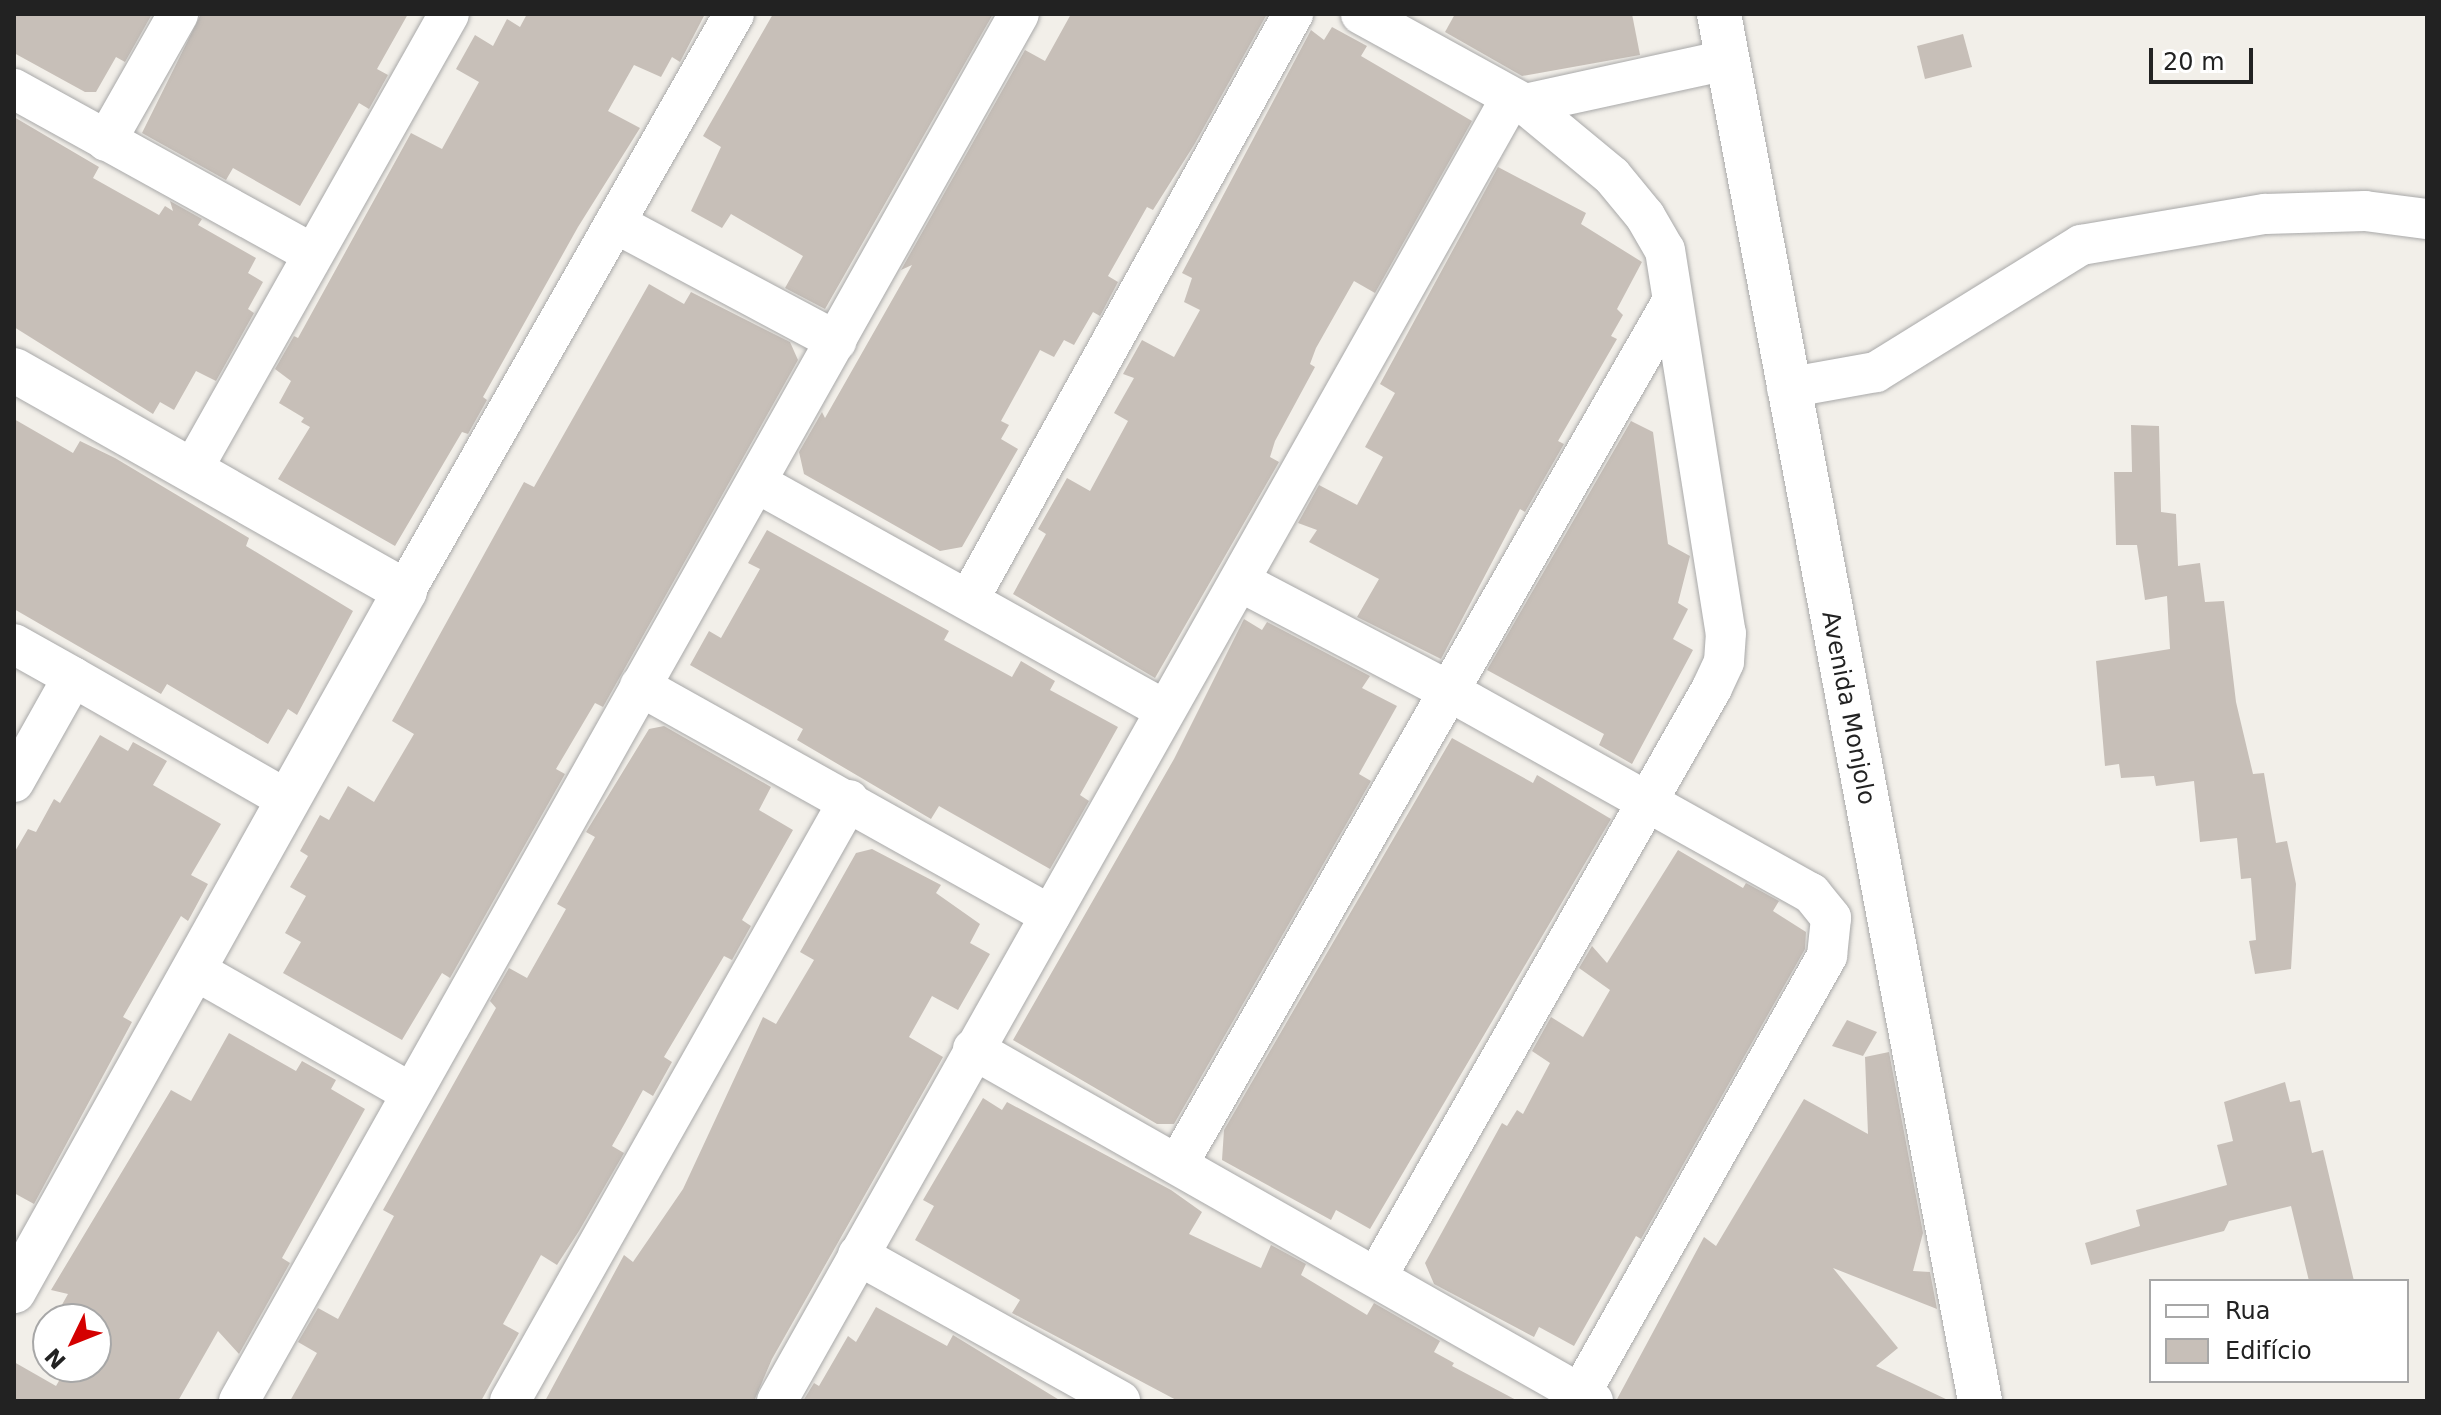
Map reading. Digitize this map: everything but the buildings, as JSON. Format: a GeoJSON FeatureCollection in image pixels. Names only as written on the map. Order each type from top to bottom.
{"type":"FeatureCollection","features":[{"type":"Feature","properties":{"kind":"street"},"geometry":{"type":"LineString","coordinates":[[106,141],[178,14]]}},
{"type":"Feature","properties":{"kind":"street"},"geometry":{"type":"LineString","coordinates":[[192,470],[311,253],[449,14]]}},
{"type":"Feature","properties":{"kind":"street"},"geometry":{"type":"LineString","coordinates":[[21,1264],[193,969],[734,14]]}},
{"type":"Feature","properties":{"kind":"street"},"geometry":{"type":"LineString","coordinates":[[239,1401],[1019,14]]}},
{"type":"Feature","properties":{"kind":"street"},"geometry":{"type":"LineString","coordinates":[[969,599],[1293,14]]}},
{"type":"Feature","properties":{"kind":"street"},"geometry":{"type":"LineString","coordinates":[[1361,14],[1518,101],[1612,176],[1645,216],[1665,250],[1726,633],[1724,662],[1712,688],[1377,1276]]}},
{"type":"Feature","properties":{"kind":"street","name":"Avenida Monjolo"},"geometry":{"type":"LineString","coordinates":[[1719,14],[1980,1401]]}},
{"type":"Feature","properties":{"kind":"street"},"geometry":{"type":"LineString","coordinates":[[777,1401],[1163,709],[1241,582],[1518,101],[1727,60]]}},
{"type":"Feature","properties":{"kind":"street"},"geometry":{"type":"LineString","coordinates":[[14,89],[311,253]]}},
{"type":"Feature","properties":{"kind":"street"},"geometry":{"type":"LineString","coordinates":[[1787,388],[1887,367],[2081,245],[2265,214],[2365,211],[2427,219]]}},
{"type":"Feature","properties":{"kind":"street"},"geometry":{"type":"LineString","coordinates":[[615,223],[836,341]]}},
{"type":"Feature","properties":{"kind":"street"},"geometry":{"type":"LineString","coordinates":[[1179,1162],[1672,302]]}},
{"type":"Feature","properties":{"kind":"street"},"geometry":{"type":"LineString","coordinates":[[14,370],[405,591]]}},
{"type":"Feature","properties":{"kind":"street"},"geometry":{"type":"LineString","coordinates":[[757,483],[1163,709]]}},
{"type":"Feature","properties":{"kind":"street"},"geometry":{"type":"LineString","coordinates":[[973,1049],[1179,1162],[1586,1397],[1827,956],[1833,930],[1824,905],[1811,893],[1449,691],[1241,582]]}},
{"type":"Feature","properties":{"kind":"street"},"geometry":{"type":"LineString","coordinates":[[14,644],[288,800]]}},
{"type":"Feature","properties":{"kind":"street"},"geometry":{"type":"LineString","coordinates":[[14,782],[73,677]]}},
{"type":"Feature","properties":{"kind":"street"},"geometry":{"type":"LineString","coordinates":[[640,686],[1050,915]]}},
{"type":"Feature","properties":{"kind":"street"},"geometry":{"type":"LineString","coordinates":[[510,1401],[849,800]]}},
{"type":"Feature","properties":{"kind":"street"},"geometry":{"type":"LineString","coordinates":[[193,969],[411,1093]]}},
{"type":"Feature","properties":{"kind":"street"},"geometry":{"type":"LineString","coordinates":[[858,1255],[1120,1401]]}}]}
